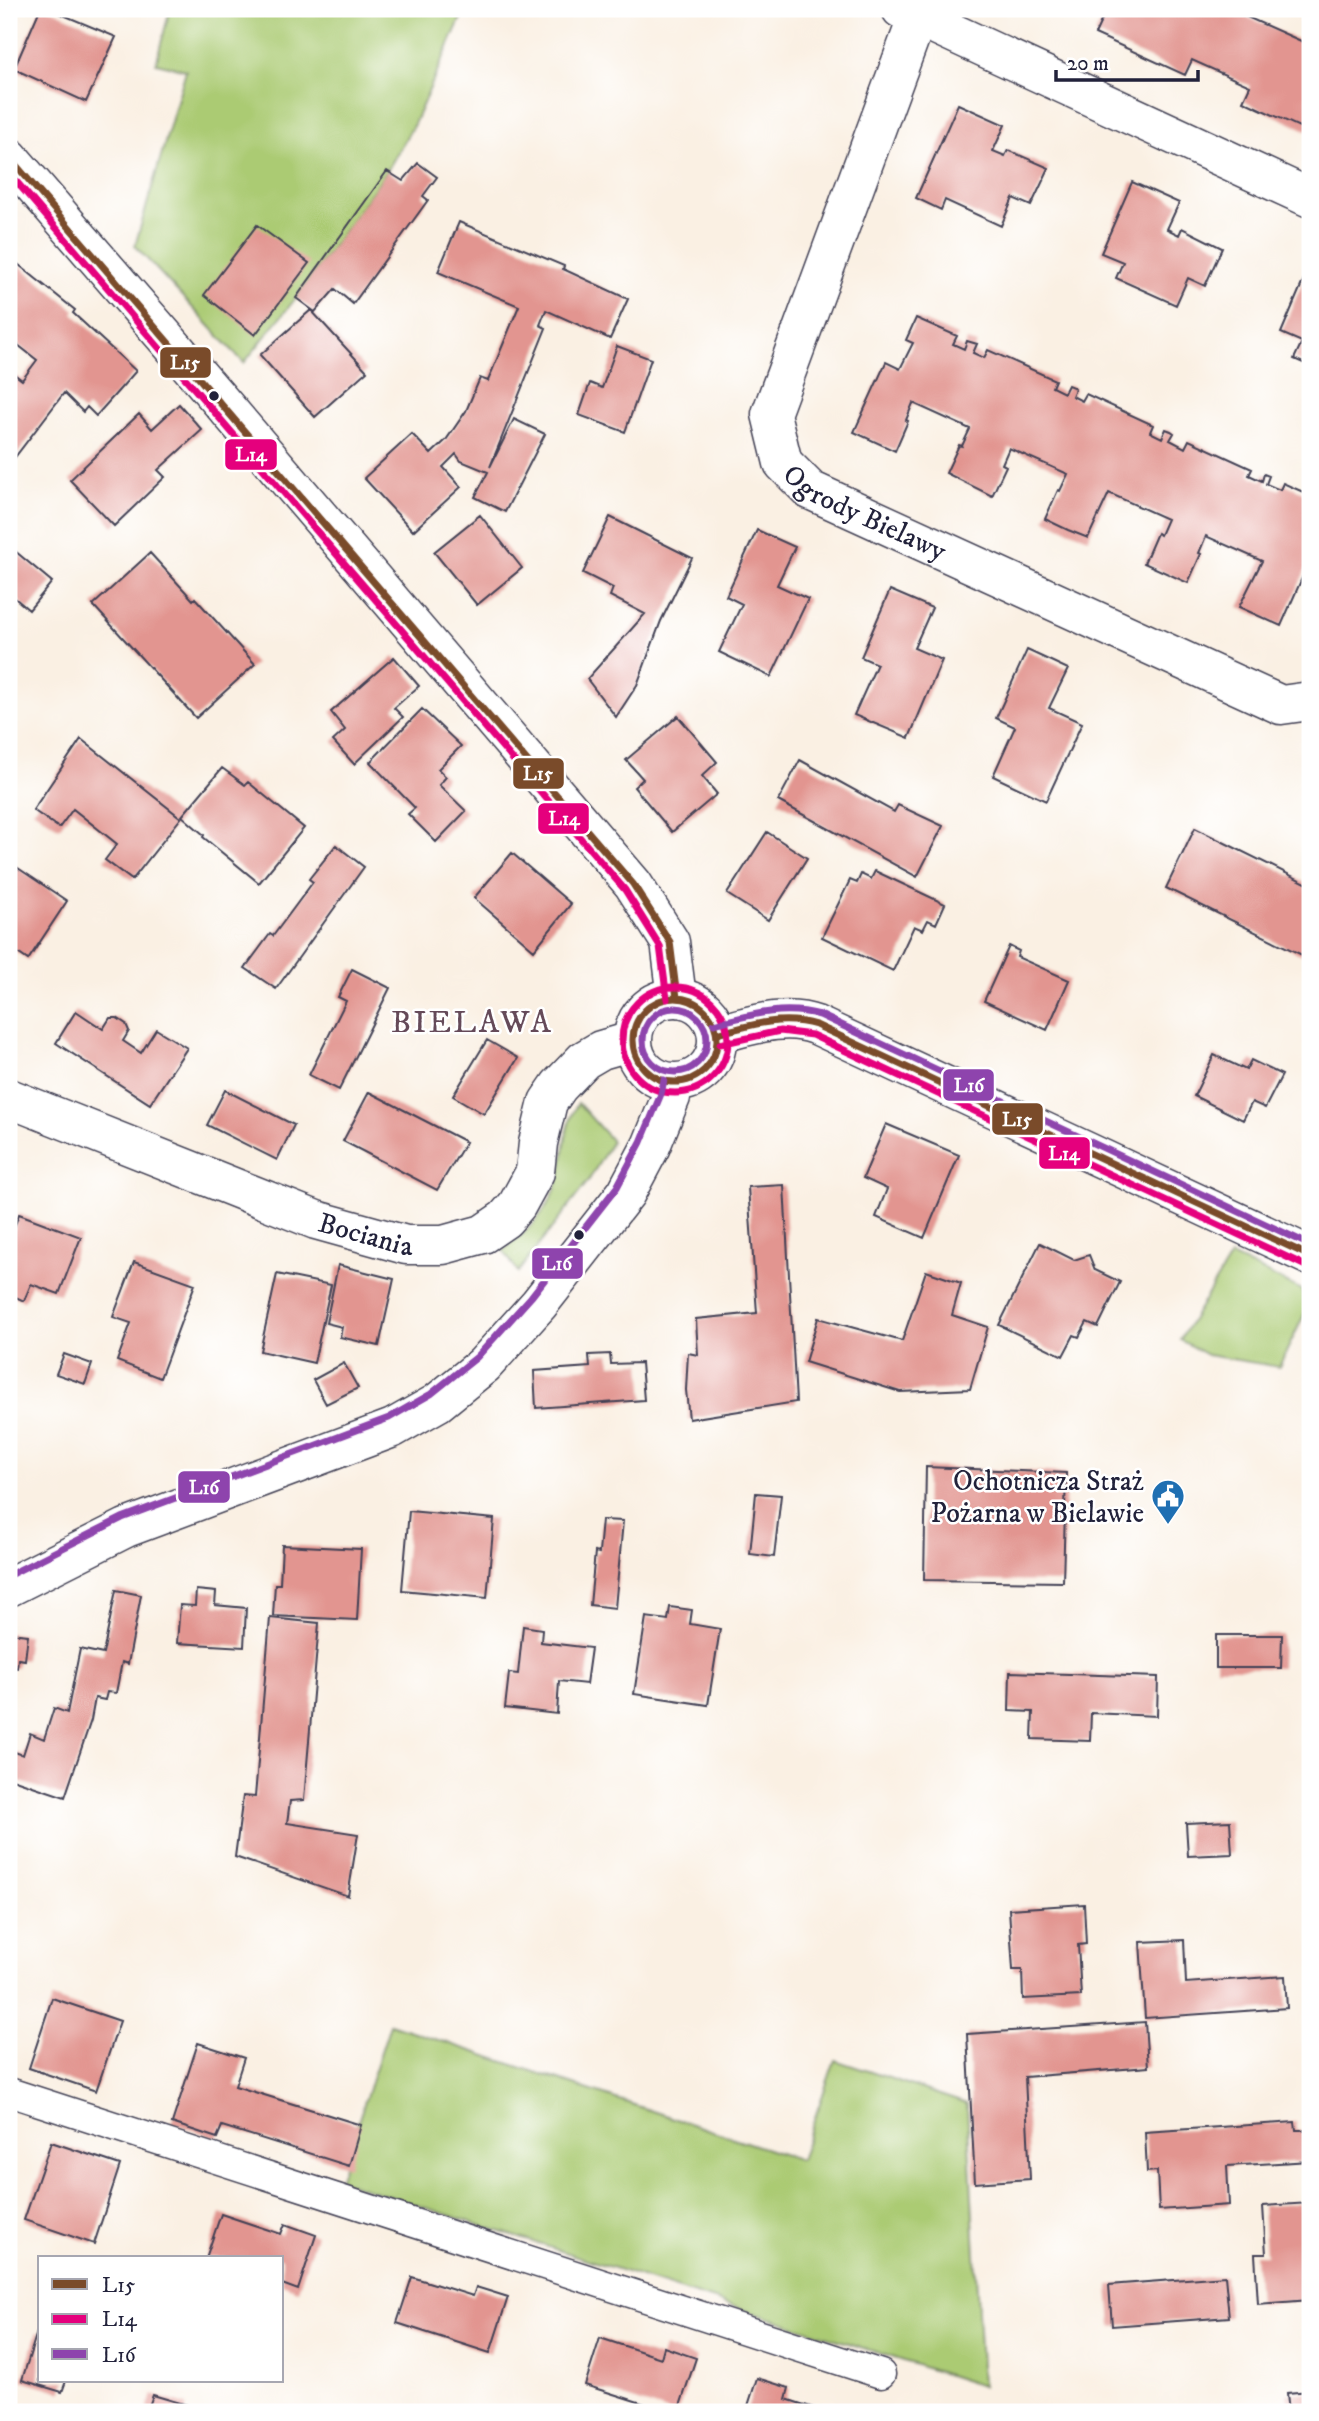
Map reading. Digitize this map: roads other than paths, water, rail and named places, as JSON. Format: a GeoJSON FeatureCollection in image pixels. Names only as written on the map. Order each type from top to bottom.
{"type":"FeatureCollection","features":[{"type":"Feature","properties":{"kind":"street","name":"Ogrody Bielawy"},"geometry":{"type":"LineString","coordinates":[[1310,198],[909,13],[771,414],[783,463],[810,490],[1281,705],[1310,701]]}},
{"type":"Feature","properties":{"kind":"street"},"geometry":{"type":"LineString","coordinates":[[9,158],[633,884],[670,942],[677,998]]}},
{"type":"Feature","properties":{"kind":"street"},"geometry":{"type":"LineString","coordinates":[[663,999],[691,1001],[704,1008],[713,1020],[717,1034],[716,1049],[711,1062],[701,1073],[688,1080],[674,1082],[658,1079],[645,1070],[636,1057],[632,1041],[634,1027],[640,1015],[650,1005],[663,999]]}},
{"type":"Feature","properties":{"kind":"street"},"geometry":{"type":"LineString","coordinates":[[717,1034],[776,1020],[801,1020],[816,1025],[1310,1256]]}},
{"type":"Feature","properties":{"kind":"street","name":"Bociania"},"geometry":{"type":"LineString","coordinates":[[9,1098],[316,1220],[407,1245],[443,1245],[483,1234],[505,1219],[517,1205],[535,1172],[538,1143],[548,1102],[559,1086],[584,1060],[601,1050],[632,1041]]}},
{"type":"Feature","properties":{"kind":"street"},"geometry":{"type":"LineString","coordinates":[[9,1587],[126,1528],[393,1428],[437,1403],[484,1365],[539,1304],[626,1193],[651,1146],[671,1097],[674,1082]]}},
{"type":"Feature","properties":{"kind":"lane"},"geometry":{"type":"LineString","coordinates":[[9,2092],[881,2374]]}},
{"type":"Feature","properties":{"kind":"place","name":"Ochotnicza Straż Pożarna w Bielawie"},"geometry":{"type":"Point","coordinates":[1168,1526]}},
{"type":"Feature","properties":{"kind":"district","name":"BIELAWA"},"geometry":{"type":"Point","coordinates":[472,1021]}}]}
